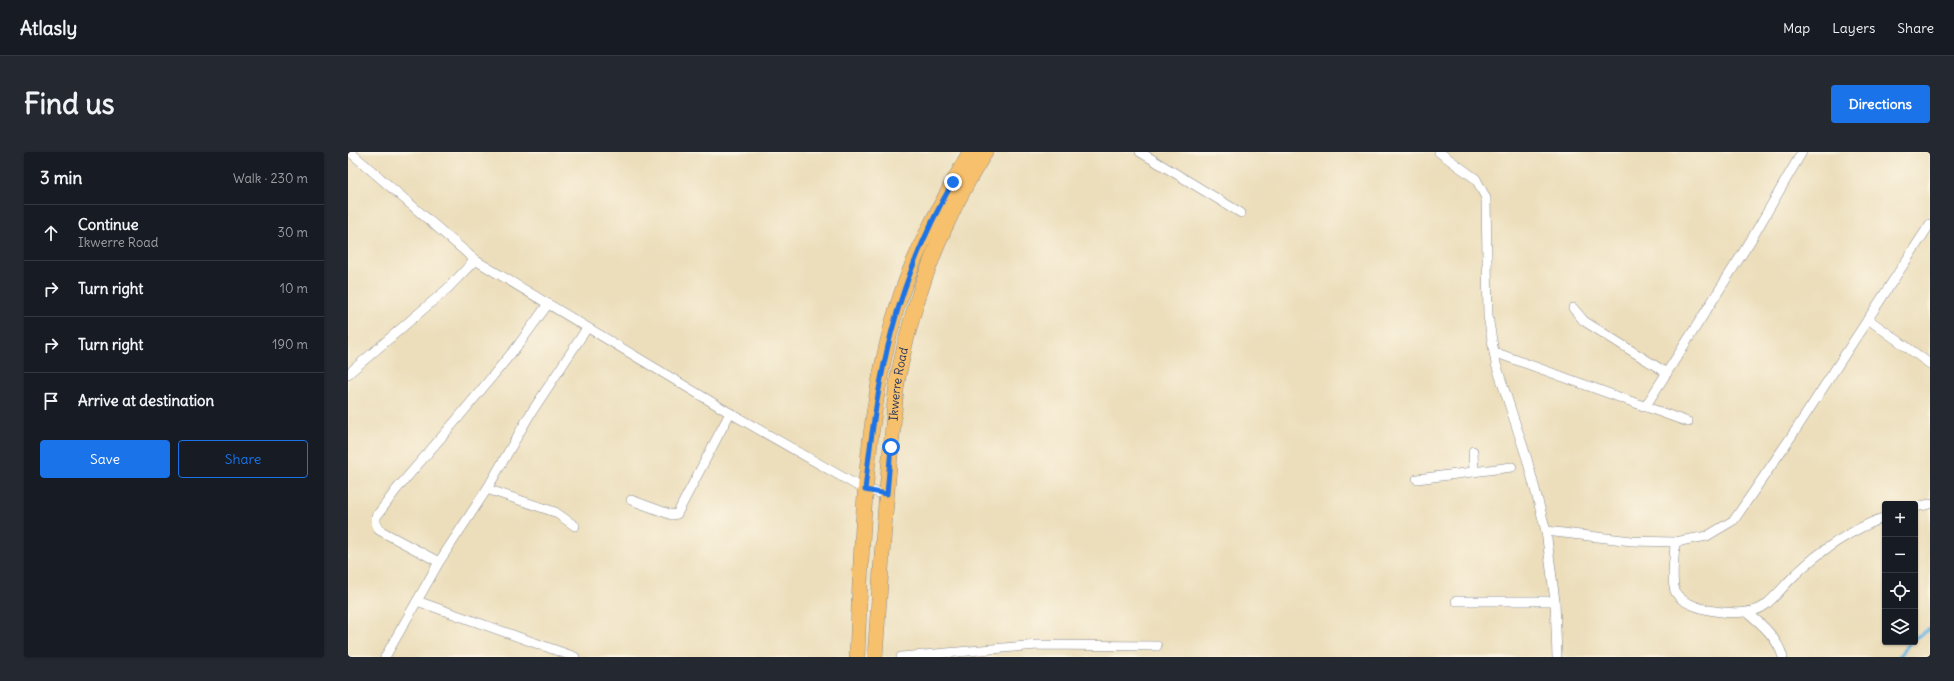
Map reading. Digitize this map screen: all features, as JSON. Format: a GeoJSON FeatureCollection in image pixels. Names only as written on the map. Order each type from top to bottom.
{"type":"FeatureCollection","features":[{"type":"Feature","properties":{"kind":"main road"},"geometry":{"type":"LineString","coordinates":[[857,657],[865,490],[878,389],[898,304],[935,214],[970,152]]}},
{"type":"Feature","properties":{"kind":"main road","name":"Ikwerre Road"},"geometry":{"type":"LineString","coordinates":[[875,657],[887,494],[898,378],[920,292],[945,229],[985,152]]}},
{"type":"Feature","properties":{"kind":"street"},"geometry":{"type":"LineString","coordinates":[[350,152],[475,260],[586,328],[730,413],[865,490],[887,494]]}},
{"type":"Feature","properties":{"kind":"street"},"geometry":{"type":"LineString","coordinates":[[1140,152],[1241,213]]}},
{"type":"Feature","properties":{"kind":"street"},"geometry":{"type":"LineString","coordinates":[[1439,152],[1476,179],[1486,198],[1488,316],[1496,364],[1527,459],[1546,531],[1555,601],[1557,657]]}},
{"type":"Feature","properties":{"kind":"street"},"geometry":{"type":"LineString","coordinates":[[1645,407],[1751,240],[1802,152]]}},
{"type":"Feature","properties":{"kind":"street"},"geometry":{"type":"LineString","coordinates":[[1546,531],[1632,541],[1675,542],[1707,536],[1734,520],[1795,431],[1930,224]]}},
{"type":"Feature","properties":{"kind":"street"},"geometry":{"type":"LineString","coordinates":[[348,374],[446,289],[475,260]]}},
{"type":"Feature","properties":{"kind":"street"},"geometry":{"type":"LineString","coordinates":[[439,562],[379,530],[376,523],[376,516],[396,490],[519,344],[548,304]]}},
{"type":"Feature","properties":{"kind":"street"},"geometry":{"type":"LineString","coordinates":[[1573,308],[1584,321],[1666,372]]}},
{"type":"Feature","properties":{"kind":"street"},"geometry":{"type":"LineString","coordinates":[[1868,319],[1930,364]]}},
{"type":"Feature","properties":{"kind":"street"},"geometry":{"type":"LineString","coordinates":[[385,657],[439,562],[487,489],[529,416],[586,328]]}},
{"type":"Feature","properties":{"kind":"street"},"geometry":{"type":"LineString","coordinates":[[1494,352],[1688,422]]}},
{"type":"Feature","properties":{"kind":"street"},"geometry":{"type":"LineString","coordinates":[[631,500],[672,515],[676,514],[730,413]]}},
{"type":"Feature","properties":{"kind":"street"},"geometry":{"type":"LineString","coordinates":[[1473,451],[1474,472]]}},
{"type":"Feature","properties":{"kind":"street"},"geometry":{"type":"LineString","coordinates":[[1417,479],[1512,467]]}},
{"type":"Feature","properties":{"kind":"street"},"geometry":{"type":"LineString","coordinates":[[487,489],[555,512],[575,526]]}},
{"type":"Feature","properties":{"kind":"street"},"geometry":{"type":"LineString","coordinates":[[1918,506],[1930,504]]}},
{"type":"Feature","properties":{"kind":"street"},"geometry":{"type":"LineString","coordinates":[[1675,542],[1673,580],[1676,593],[1683,600],[1715,612],[1748,613],[1763,607],[1824,548],[1866,524],[1882,518]]}},
{"type":"Feature","properties":{"kind":"street"},"geometry":{"type":"LineString","coordinates":[[417,601],[575,657]]}},
{"type":"Feature","properties":{"kind":"street"},"geometry":{"type":"LineString","coordinates":[[1456,601],[1555,601]]}},
{"type":"Feature","properties":{"kind":"street"},"geometry":{"type":"LineString","coordinates":[[1748,613],[1767,629],[1780,648],[1783,657]]}},
{"type":"Feature","properties":{"kind":"street"},"geometry":{"type":"LineString","coordinates":[[901,657],[1037,645],[1157,646]]}},
{"type":"Feature","properties":{"kind":"waterway"},"geometry":{"type":"LineString","coordinates":[[1918,636],[1930,629]]}},
{"type":"Feature","properties":{"kind":"waterway"},"geometry":{"type":"LineString","coordinates":[[1899,657],[1908,645]]}},
{"type":"Feature","properties":{"kind":"route"},"geometry":{"type":"LineString","coordinates":[[891,447],[887,494],[865,490],[872,424],[878,389],[888,340],[898,304],[912,266],[935,214],[953,182]]}}]}
